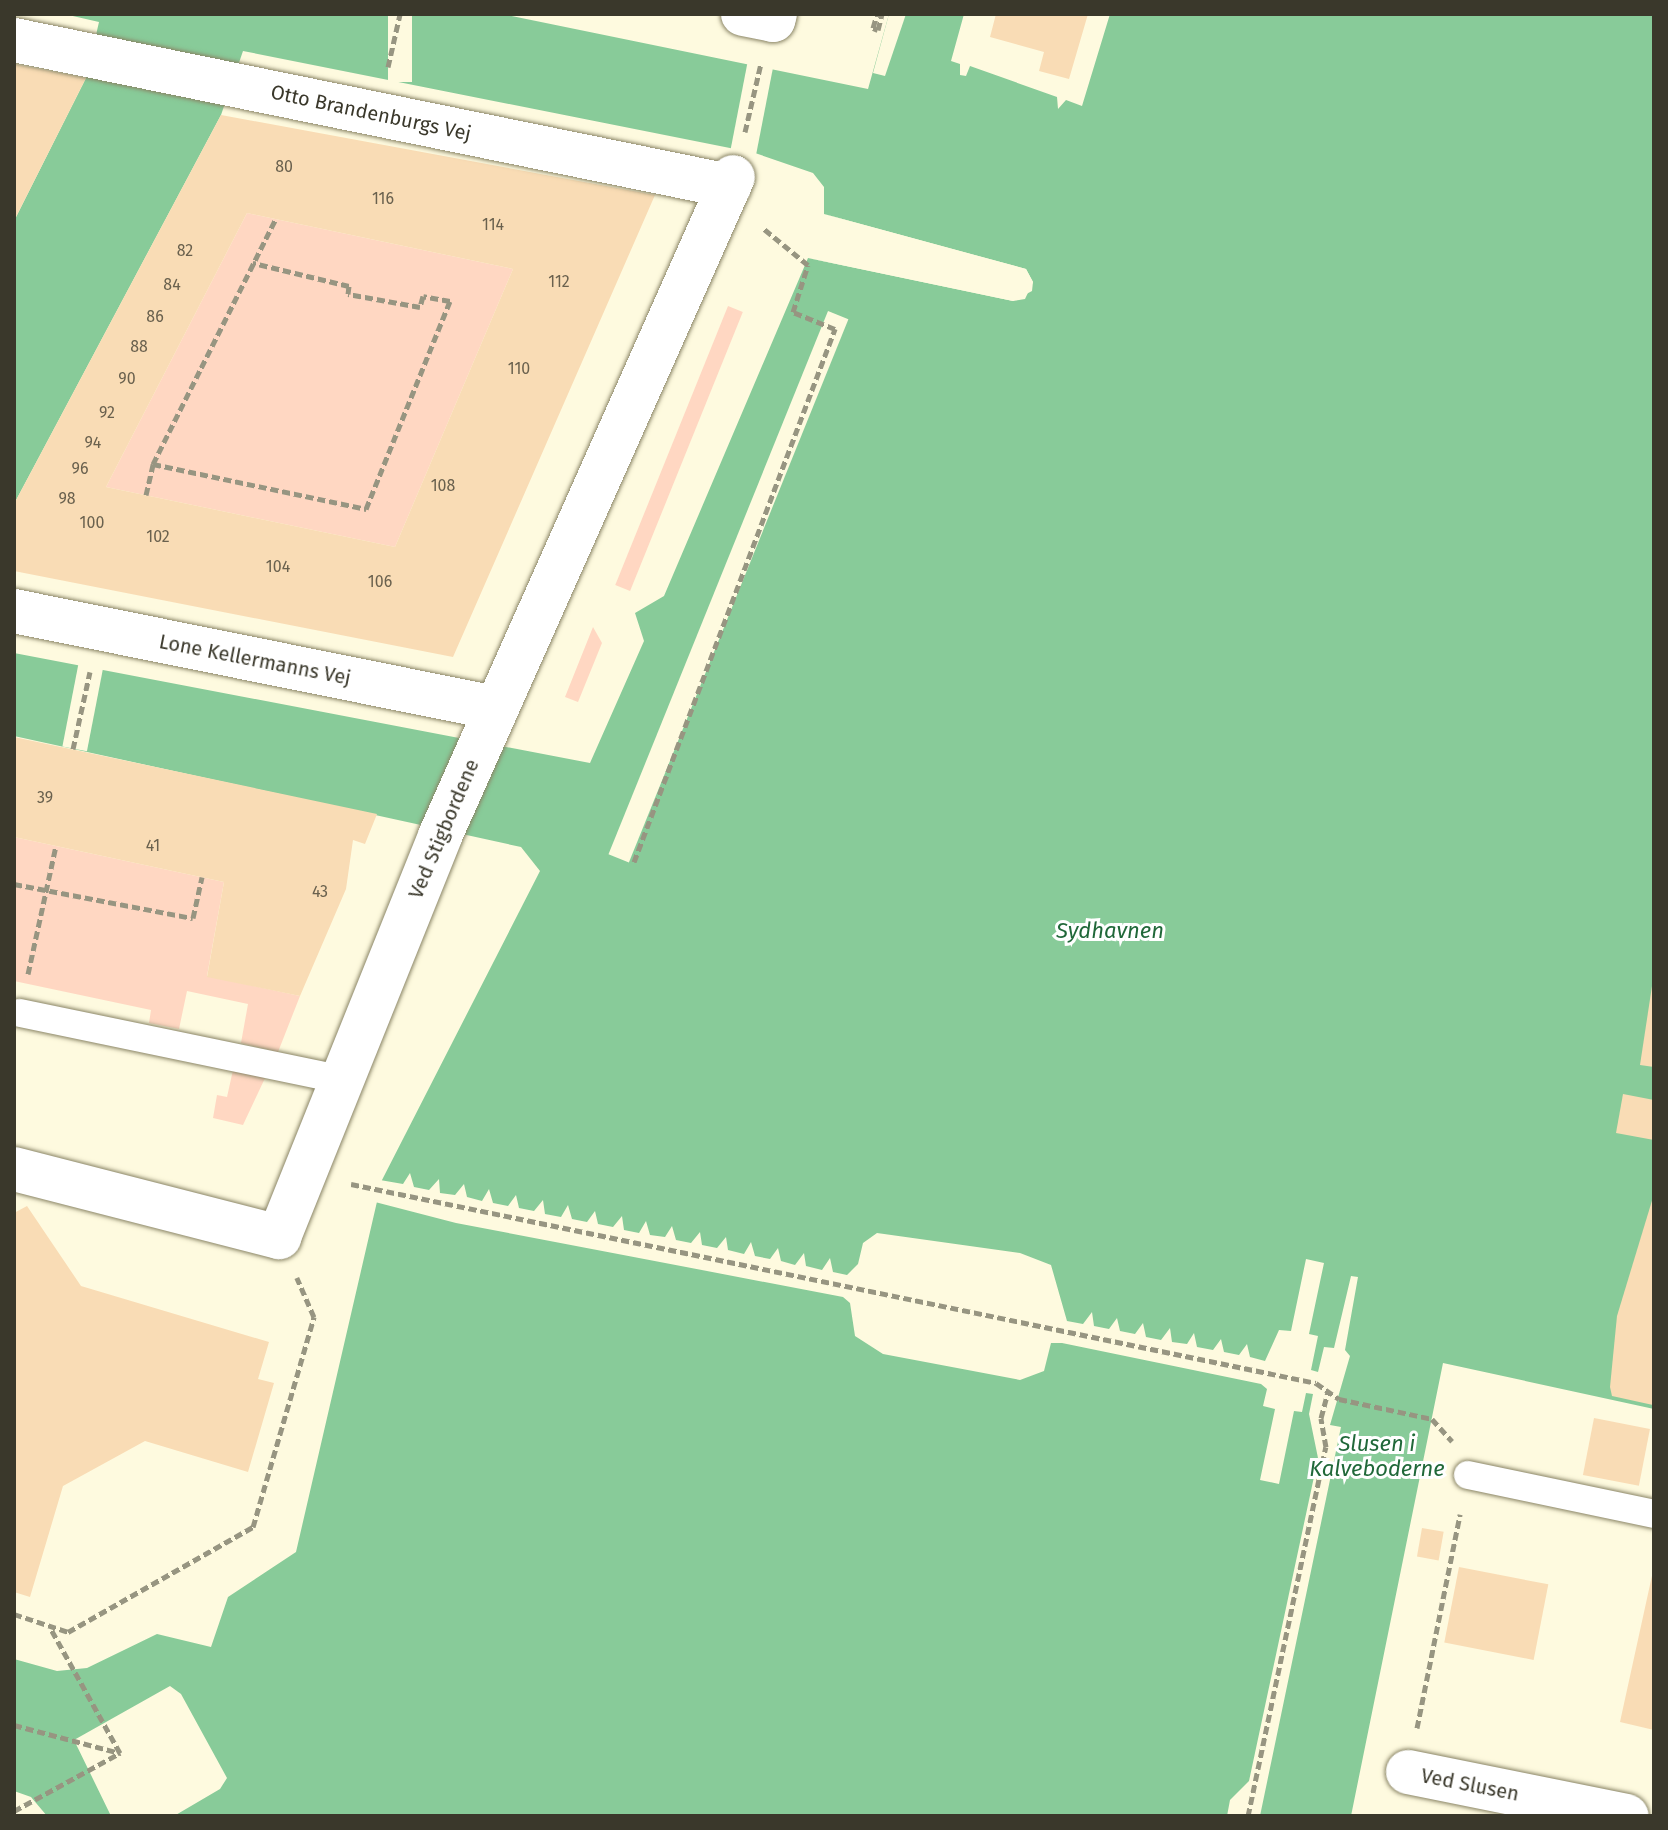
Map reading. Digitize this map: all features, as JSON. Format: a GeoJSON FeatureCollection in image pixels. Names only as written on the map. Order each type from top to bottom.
{"type":"FeatureCollection","features":[{"type":"Feature","properties":{"kind":"street","name":"Otto Brandenburgs Vej"},"geometry":{"type":"LineString","coordinates":[[29,44],[249,88],[735,168]]}},
{"type":"Feature","properties":{"kind":"street","name":"Ved Stigbordene"},"geometry":{"type":"LineString","coordinates":[[279,1237],[440,836],[735,168]]}},
{"type":"Feature","properties":{"kind":"street","name":"Lone Kellermanns Vej"},"geometry":{"type":"LineString","coordinates":[[15,612],[490,720]]}},
{"type":"Feature","properties":{"kind":"street"},"geometry":{"type":"LineString","coordinates":[[14,1169],[279,1237]]}},
{"type":"Feature","properties":{"kind":"street","name":"Ved Slusen"},"geometry":{"type":"LineString","coordinates":[[1408,1772],[1627,1816]]}},
{"type":"Feature","properties":{"kind":"lane"},"geometry":{"type":"LineString","coordinates":[[20,1013],[343,1080]]}},
{"type":"Feature","properties":{"kind":"lane"},"geometry":{"type":"LineString","coordinates":[[1468,1475],[1654,1514]]}},
{"type":"Feature","properties":{"kind":"path"},"geometry":{"type":"LineString","coordinates":[[735,168],[763,27]]}},
{"type":"Feature","properties":{"kind":"path"},"geometry":{"type":"LineString","coordinates":[[146,495],[153,464],[275,220]]}},
{"type":"Feature","properties":{"kind":"path"},"geometry":{"type":"LineString","coordinates":[[634,862],[835,329],[793,312],[808,270],[803,259],[777,233]]}},
{"type":"Feature","properties":{"kind":"path"},"geometry":{"type":"LineString","coordinates":[[153,464],[366,509],[450,301],[423,296],[420,307],[348,294],[349,286],[253,263]]}},
{"type":"Feature","properties":{"kind":"path"},"geometry":{"type":"LineString","coordinates":[[73,749],[93,659]]}},
{"type":"Feature","properties":{"kind":"path"},"geometry":{"type":"LineString","coordinates":[[28,971],[56,846]]}},
{"type":"Feature","properties":{"kind":"path"},"geometry":{"type":"LineString","coordinates":[[14,884],[193,918],[202,877]]}},
{"type":"Feature","properties":{"kind":"path"},"geometry":{"type":"LineString","coordinates":[[377,1192],[1301,1379],[1339,1399],[1432,1419],[1453,1442]]}},
{"type":"Feature","properties":{"kind":"path"},"geometry":{"type":"LineString","coordinates":[[14,1614],[68,1632],[253,1527],[314,1317],[279,1237]]}},
{"type":"Feature","properties":{"kind":"path"},"geometry":{"type":"LineString","coordinates":[[1248,1816],[1326,1447],[1321,1418],[1328,1391]]}},
{"type":"Feature","properties":{"kind":"path"},"geometry":{"type":"LineString","coordinates":[[1408,1772],[1468,1475]]}},
{"type":"Feature","properties":{"kind":"path"},"geometry":{"type":"LineString","coordinates":[[50,1626],[120,1753]]}},
{"type":"Feature","properties":{"kind":"path"},"geometry":{"type":"LineString","coordinates":[[14,1725],[120,1753]]}},
{"type":"Feature","properties":{"kind":"path"},"geometry":{"type":"LineString","coordinates":[[14,1811],[120,1753]]}},
{"type":"Feature","properties":{"kind":"shaded area"},"geometry":{"type":"Polygon","coordinates":[[[247,213],[513,269],[395,547],[106,487],[247,213]]]}},
{"type":"Feature","properties":{"kind":"shaded area"},"geometry":{"type":"Polygon","coordinates":[[[728,306],[743,312],[630,591],[615,585],[728,306]]]}},
{"type":"Feature","properties":{"kind":"shaded area"},"geometry":{"type":"Polygon","coordinates":[[[593,627],[602,643],[578,702],[565,697],[593,627]]]}},
{"type":"Feature","properties":{"kind":"shaded area"},"geometry":{"type":"Polygon","coordinates":[[[14,837],[224,882],[207,976],[300,996],[278,1052],[241,1043],[248,1004],[187,991],[179,1029],[149,1023],[151,1010],[14,981],[14,837]]]}},
{"type":"Feature","properties":{"kind":"shaded area"},"geometry":{"type":"Polygon","coordinates":[[[233,1070],[266,1076],[243,1125],[213,1118],[217,1095],[227,1097],[233,1070]]]}},
{"type":"Feature","properties":{"kind":"water","name":"Sydhavnen"},"geometry":{"type":"Polygon","coordinates":[[[64,14],[502,14],[868,89],[889,14],[1654,14],[1654,1409],[1443,1363],[1351,1816],[174,1816],[220,1789],[227,1778],[181,1694],[170,1686],[74,1740],[111,1816],[47,1816],[31,1797],[14,1791],[14,1659],[57,1671],[87,1668],[157,1634],[211,1647],[228,1597],[296,1552],[382,1180],[540,871],[521,847],[14,736],[14,653],[590,763],[644,641],[635,613],[664,596],[808,258],[1013,301],[1025,299],[1033,282],[1026,269],[824,214],[824,187],[813,173],[755,153],[243,51],[221,115],[14,504],[14,221],[86,78],[99,22],[64,14]]]}},
{"type":"Feature","properties":{"kind":"pier"},"geometry":{"type":"Polygon","coordinates":[[[388,14],[412,14],[412,82],[388,82],[388,14]]]}},
{"type":"Feature","properties":{"kind":"pier"},"geometry":{"type":"Polygon","coordinates":[[[889,14],[906,14],[885,76],[873,73],[889,14]]]}},
{"type":"Feature","properties":{"kind":"pier"},"geometry":{"type":"Polygon","coordinates":[[[964,14],[1110,14],[1082,106],[1066,100],[1058,109],[1057,97],[970,66],[966,76],[960,75],[960,64],[951,61],[964,14]]]}},
{"type":"Feature","properties":{"kind":"pier"},"geometry":{"type":"Polygon","coordinates":[[[748,60],[774,65],[756,156],[730,151],[748,60]]]}},
{"type":"Feature","properties":{"kind":"pier"},"geometry":{"type":"Polygon","coordinates":[[[824,214],[1026,269],[1033,282],[1032,291],[1013,301],[808,258],[1014,297],[1028,289],[1024,273],[824,214]]]}},
{"type":"Feature","properties":{"kind":"pier"},"geometry":{"type":"Polygon","coordinates":[[[828,311],[848,319],[629,863],[608,854],[828,311]]]}},
{"type":"Feature","properties":{"kind":"pier"},"geometry":{"type":"Polygon","coordinates":[[[79,661],[104,666],[87,751],[62,746],[79,661]]]}},
{"type":"Feature","properties":{"kind":"pier"},"geometry":{"type":"Polygon","coordinates":[[[410,1173],[414,1187],[429,1190],[439,1179],[440,1193],[455,1195],[464,1184],[467,1197],[482,1201],[489,1189],[493,1203],[508,1206],[516,1195],[519,1208],[534,1211],[543,1200],[545,1214],[561,1217],[568,1205],[572,1219],[587,1222],[595,1211],[598,1224],[613,1227],[622,1216],[624,1230],[639,1233],[646,1221],[650,1235],[665,1237],[672,1226],[676,1240],[691,1243],[700,1232],[702,1245],[717,1248],[726,1237],[728,1250],[744,1254],[751,1242],[755,1256],[770,1259],[778,1248],[781,1261],[795,1265],[804,1253],[806,1266],[822,1270],[830,1258],[833,1272],[847,1275],[858,1264],[863,1243],[877,1233],[1020,1253],[1051,1265],[1067,1321],[1083,1324],[1092,1312],[1094,1326],[1109,1329],[1117,1318],[1120,1331],[1135,1334],[1143,1323],[1146,1337],[1161,1340],[1170,1328],[1172,1342],[1187,1344],[1194,1333],[1197,1347],[1213,1350],[1221,1339],[1224,1352],[1239,1355],[1247,1344],[1250,1357],[1265,1361],[1279,1330],[1291,1331],[1306,1259],[1324,1263],[1309,1334],[1318,1336],[1311,1370],[1318,1372],[1324,1347],[1334,1348],[1351,1276],[1358,1277],[1345,1350],[1350,1356],[1330,1425],[1341,1427],[1260,1816],[1227,1816],[1230,1800],[1249,1781],[1318,1458],[1309,1414],[1313,1394],[1306,1393],[1302,1412],[1294,1411],[1279,1484],[1260,1480],[1275,1409],[1263,1406],[1267,1389],[1261,1384],[1062,1343],[1051,1343],[1044,1371],[1020,1380],[883,1354],[855,1336],[850,1303],[843,1297],[456,1223],[375,1202],[380,1180],[403,1184],[410,1173]]]}},
{"type":"Feature","properties":{"kind":"building"},"geometry":{"type":"Polygon","coordinates":[[[996,14],[1088,14],[1069,79],[1039,71],[1044,52],[990,37],[996,14]]]}},
{"type":"Feature","properties":{"kind":"building"},"geometry":{"type":"Polygon","coordinates":[[[14,64],[86,78],[14,221],[14,64]]]}},
{"type":"Feature","properties":{"kind":"building"},"geometry":{"type":"Polygon","coordinates":[[[221,115],[655,195],[453,657],[14,571],[14,504],[221,115]],[[247,213],[106,487],[395,547],[513,269],[247,213]]]}},
{"type":"Feature","properties":{"kind":"building"},"geometry":{"type":"Polygon","coordinates":[[[14,737],[377,814],[365,844],[353,840],[346,889],[300,996],[207,977],[224,882],[14,837],[14,737]]]}},
{"type":"Feature","properties":{"kind":"building"},"geometry":{"type":"Polygon","coordinates":[[[1654,973],[1654,1067],[1640,1065],[1654,973]]]}},
{"type":"Feature","properties":{"kind":"building"},"geometry":{"type":"Polygon","coordinates":[[[1623,1094],[1654,1100],[1654,1140],[1616,1133],[1623,1094]]]}},
{"type":"Feature","properties":{"kind":"building"},"geometry":{"type":"Polygon","coordinates":[[[1654,1194],[1653,1405],[1612,1396],[1610,1387],[1617,1316],[1654,1194]]]}},
{"type":"Feature","properties":{"kind":"building"},"geometry":{"type":"Polygon","coordinates":[[[27,1206],[81,1286],[269,1342],[258,1379],[274,1383],[248,1472],[145,1441],[63,1486],[30,1597],[14,1592],[14,1213],[27,1206]]]}},
{"type":"Feature","properties":{"kind":"building"},"geometry":{"type":"Polygon","coordinates":[[[1594,1418],[1650,1429],[1639,1486],[1583,1475],[1594,1418]]]}},
{"type":"Feature","properties":{"kind":"building"},"geometry":{"type":"Polygon","coordinates":[[[1422,1528],[1444,1532],[1439,1560],[1417,1557],[1422,1528]]]}},
{"type":"Feature","properties":{"kind":"building"},"geometry":{"type":"Polygon","coordinates":[[[1459,1567],[1548,1584],[1534,1660],[1444,1643],[1459,1567]]]}},
{"type":"Feature","properties":{"kind":"building"},"geometry":{"type":"Polygon","coordinates":[[[1654,1571],[1654,1730],[1620,1722],[1654,1571]]]}},
{"type":"Feature","properties":{"kind":"water label","name":"Slusen i Kalveboderne"},"geometry":{"type":"Point","coordinates":[1377,1456]}}]}
